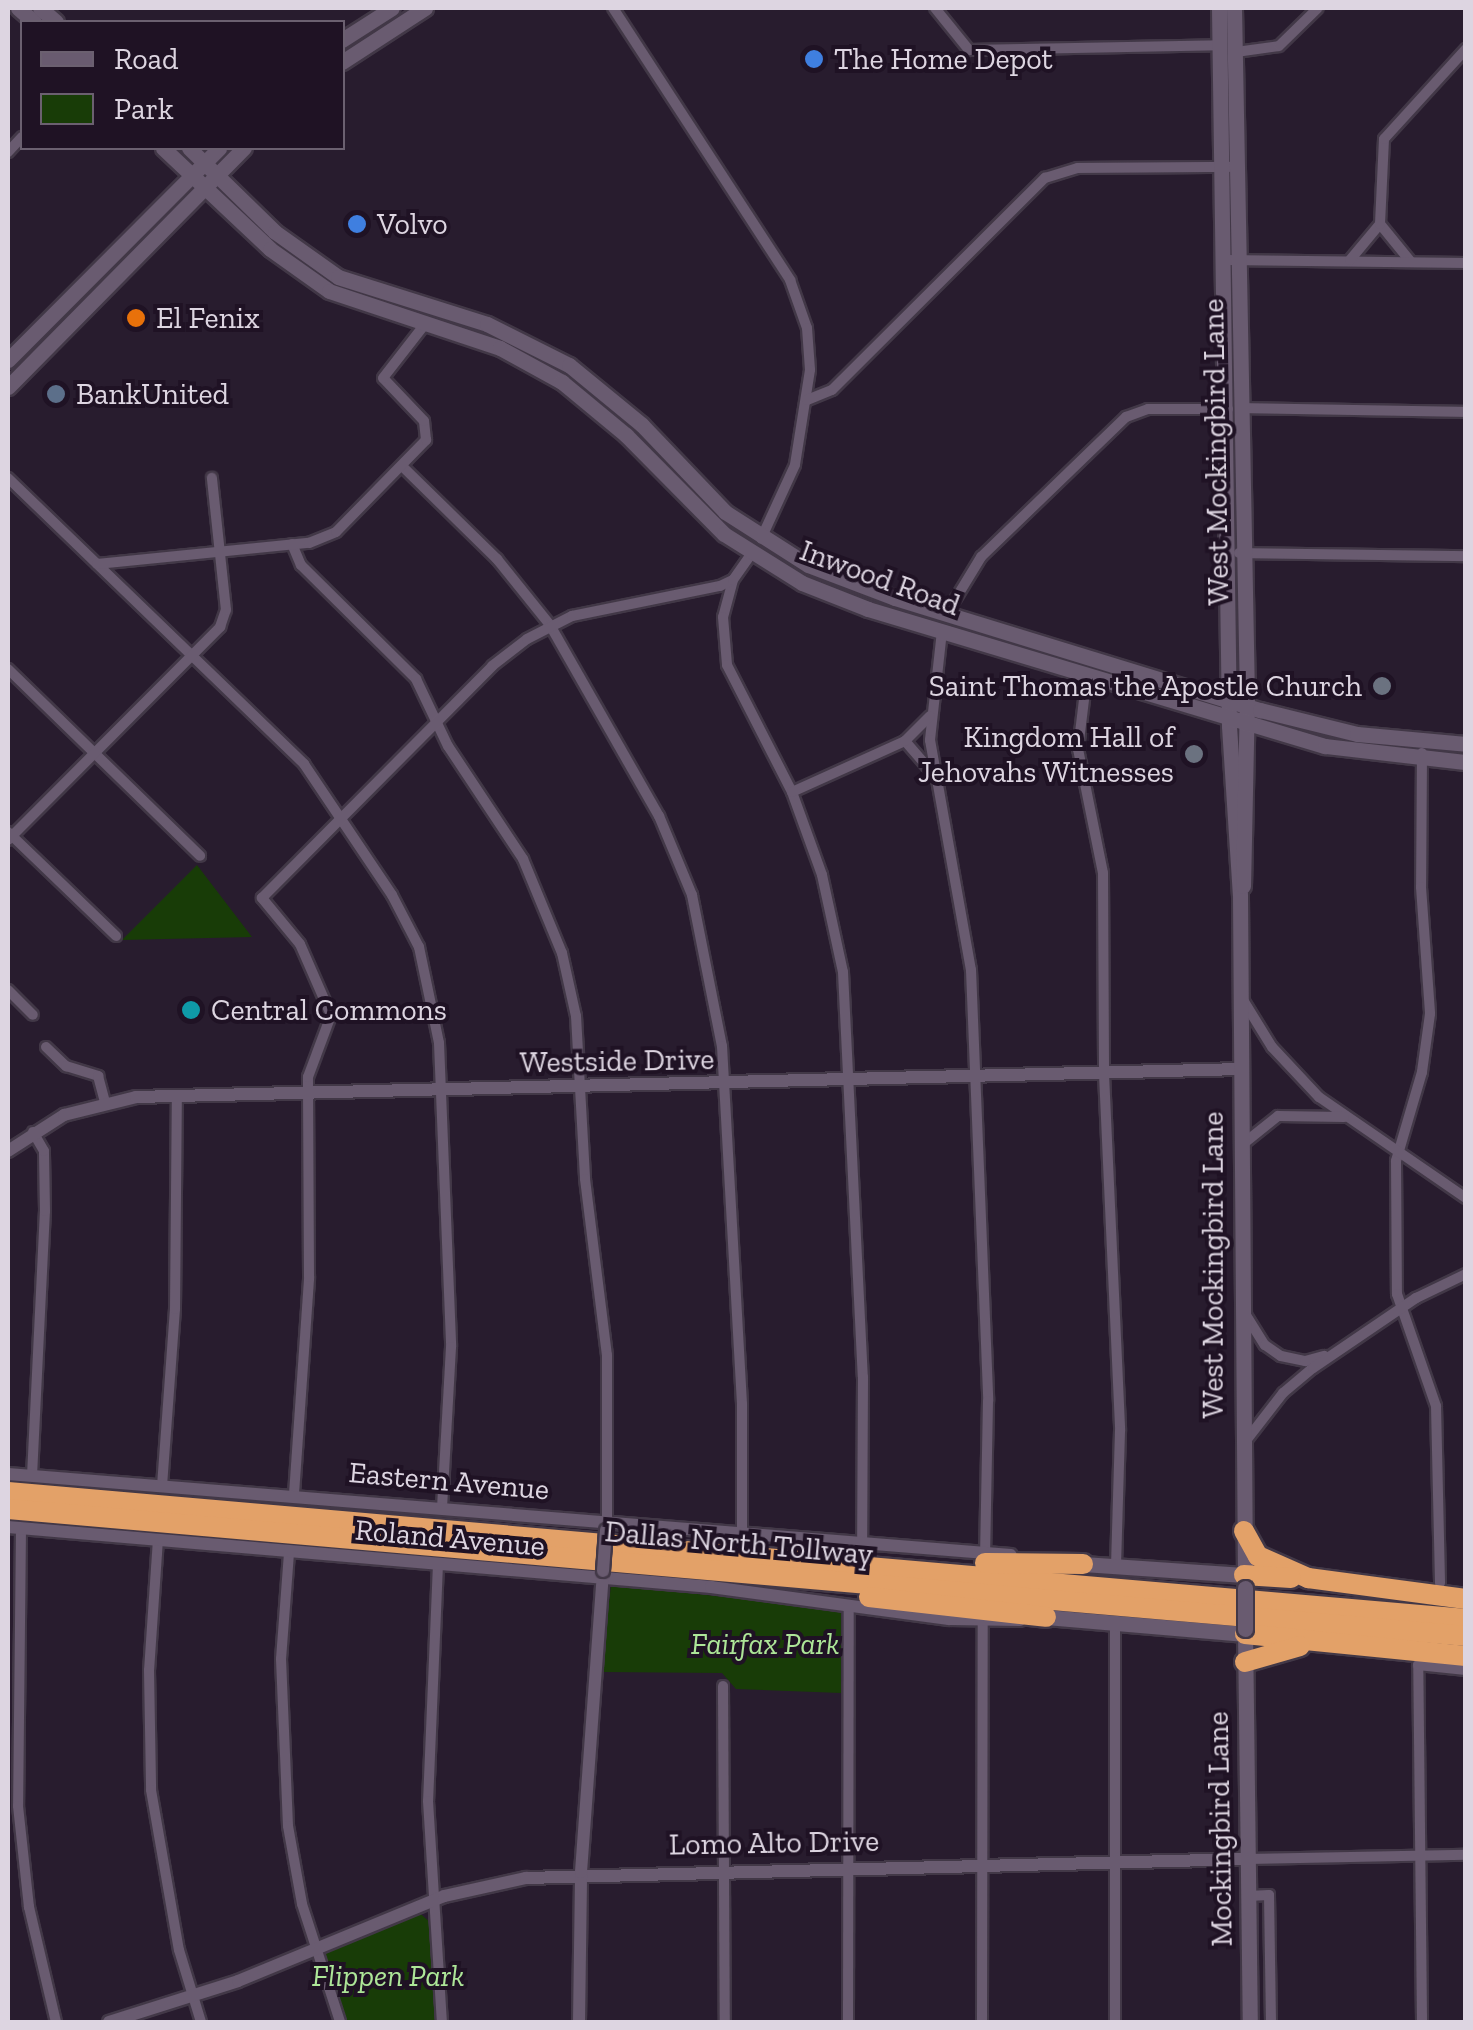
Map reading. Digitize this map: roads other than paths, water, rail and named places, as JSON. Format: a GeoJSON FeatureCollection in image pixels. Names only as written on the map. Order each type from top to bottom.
{"type":"FeatureCollection","features":[{"type":"Feature","properties":{"kind":"highway","name":"Dallas North Tollway"},"geometry":{"type":"LineString","coordinates":[[8,1492],[856,1555],[1466,1619]]}},
{"type":"Feature","properties":{"kind":"highway","name":"Dallas North Tollway"},"geometry":{"type":"LineString","coordinates":[[8,1510],[1466,1636]]}},
{"type":"Feature","properties":{"kind":"highway"},"geometry":{"type":"LineString","coordinates":[[1244,1531],[1258,1556],[1308,1578]]}},
{"type":"Feature","properties":{"kind":"highway"},"geometry":{"type":"LineString","coordinates":[[856,1555],[1083,1564]]}},
{"type":"Feature","properties":{"kind":"highway"},"geometry":{"type":"LineString","coordinates":[[781,1578],[928,1607],[1046,1616]]}},
{"type":"Feature","properties":{"kind":"highway"},"geometry":{"type":"LineString","coordinates":[[1245,1581],[1308,1578],[1466,1599]]}},
{"type":"Feature","properties":{"kind":"highway"},"geometry":{"type":"LineString","coordinates":[[1245,1632],[1466,1656]]}},
{"type":"Feature","properties":{"kind":"highway"},"geometry":{"type":"LineString","coordinates":[[1245,1662],[1328,1642]]}},
{"type":"Feature","properties":{"kind":"main road"},"geometry":{"type":"LineString","coordinates":[[345,38],[392,8]]}},
{"type":"Feature","properties":{"kind":"main road"},"geometry":{"type":"LineString","coordinates":[[345,60],[425,8]]}},
{"type":"Feature","properties":{"kind":"main road","name":"West Mockingbird Lane"},"geometry":{"type":"LineString","coordinates":[[1219,8],[1228,48]]}},
{"type":"Feature","properties":{"kind":"main road","name":"West Mockingbird Lane"},"geometry":{"type":"LineString","coordinates":[[1234,8],[1228,48],[1235,408],[1228,553],[1229,708],[1240,895],[1245,1632]]}},
{"type":"Feature","properties":{"kind":"main road"},"geometry":{"type":"LineString","coordinates":[[373,20],[382,36]]}},
{"type":"Feature","properties":{"kind":"main road","name":"Inwood Road"},"geometry":{"type":"LineString","coordinates":[[166,150],[192,174],[210,181],[275,232],[333,284],[429,325],[516,356],[596,408],[751,554],[830,595],[1087,674],[1229,708]]}},
{"type":"Feature","properties":{"kind":"main road","name":"Inwood Road"},"geometry":{"type":"LineString","coordinates":[[191,150],[204,162],[210,181]]}},
{"type":"Feature","properties":{"kind":"main road"},"geometry":{"type":"LineString","coordinates":[[8,360],[217,150]]}},
{"type":"Feature","properties":{"kind":"main road"},"geometry":{"type":"LineString","coordinates":[[8,387],[242,150]]}},
{"type":"Feature","properties":{"kind":"main road"},"geometry":{"type":"LineString","coordinates":[[115,252],[128,263]]}},
{"type":"Feature","properties":{"kind":"main road","name":"Inwood Road"},"geometry":{"type":"LineString","coordinates":[[333,284],[439,309],[524,340],[613,397],[712,500],[768,543],[840,580],[1352,752],[1466,762]]}},
{"type":"Feature","properties":{"kind":"main road"},"geometry":{"type":"LineString","coordinates":[[73,294],[85,307]]}},
{"type":"Feature","properties":{"kind":"main road"},"geometry":{"type":"LineString","coordinates":[[429,325],[439,309]]}},
{"type":"Feature","properties":{"kind":"main road"},"geometry":{"type":"LineString","coordinates":[[516,356],[524,340]]}},
{"type":"Feature","properties":{"kind":"main road","name":"West Mockingbird Lane"},"geometry":{"type":"LineString","coordinates":[[1235,408],[1245,553],[1247,714],[1246,874],[1240,895]]}},
{"type":"Feature","properties":{"kind":"main road"},"geometry":{"type":"LineString","coordinates":[[734,541],[768,543]]}},
{"type":"Feature","properties":{"kind":"main road"},"geometry":{"type":"LineString","coordinates":[[751,554],[768,543]]}},
{"type":"Feature","properties":{"kind":"main road"},"geometry":{"type":"LineString","coordinates":[[942,631],[947,614]]}},
{"type":"Feature","properties":{"kind":"main road","name":"Inwood Road"},"geometry":{"type":"LineString","coordinates":[[1247,714],[1357,734],[1466,744]]}},
{"type":"Feature","properties":{"kind":"main road","name":"Eastern Avenue"},"geometry":{"type":"LineString","coordinates":[[1083,1564],[1245,1581]]}},
{"type":"Feature","properties":{"kind":"main road","name":"Roland Avenue"},"geometry":{"type":"LineString","coordinates":[[1046,1616],[1245,1632]]}},
{"type":"Feature","properties":{"kind":"main road"},"geometry":{"type":"LineString","coordinates":[[1199,1630],[1230,1644],[1245,1662]]}},
{"type":"Feature","properties":{"kind":"main road","name":"Mockingbird Lane"},"geometry":{"type":"LineString","coordinates":[[1245,1632],[1250,2022]]}},
{"type":"Feature","properties":{"kind":"street"},"geometry":{"type":"LineString","coordinates":[[613,8],[790,280],[808,328],[807,400],[789,485],[768,543]]}},
{"type":"Feature","properties":{"kind":"street"},"geometry":{"type":"LineString","coordinates":[[935,8],[969,50],[1279,46],[1318,8]]}},
{"type":"Feature","properties":{"kind":"street"},"geometry":{"type":"LineString","coordinates":[[1412,262],[1380,224],[1378,161],[1384,140],[1466,48]]}},
{"type":"Feature","properties":{"kind":"street"},"geometry":{"type":"LineString","coordinates":[[807,400],[832,390],[1045,178],[1078,168],[1232,167]]}},
{"type":"Feature","properties":{"kind":"street"},"geometry":{"type":"LineString","coordinates":[[1350,260],[1380,224]]}},
{"type":"Feature","properties":{"kind":"street"},"geometry":{"type":"LineString","coordinates":[[1234,260],[1466,263]]}},
{"type":"Feature","properties":{"kind":"street"},"geometry":{"type":"LineString","coordinates":[[98,564],[292,544],[336,532],[426,440],[427,427],[383,378],[429,325]]}},
{"type":"Feature","properties":{"kind":"street"},"geometry":{"type":"LineString","coordinates":[[947,614],[980,557],[1126,416],[1148,410],[1235,408],[1466,412]]}},
{"type":"Feature","properties":{"kind":"street"},"geometry":{"type":"LineString","coordinates":[[402,466],[497,559],[550,625],[683,871],[711,971],[724,1085],[742,1404],[742,1537]]}},
{"type":"Feature","properties":{"kind":"street"},"geometry":{"type":"LineString","coordinates":[[8,478],[304,764],[339,822],[392,896],[419,947],[435,1011],[441,1089],[450,1347],[442,1509]]}},
{"type":"Feature","properties":{"kind":"street"},"geometry":{"type":"LineString","coordinates":[[116,936],[9,836],[95,754],[224,618],[212,478]]}},
{"type":"Feature","properties":{"kind":"street"},"geometry":{"type":"LineString","coordinates":[[292,544],[301,566],[416,679],[438,724],[523,860],[552,921],[576,1016],[610,1400],[607,1527],[581,1872],[579,2022]]}},
{"type":"Feature","properties":{"kind":"street"},"geometry":{"type":"LineString","coordinates":[[1228,553],[1466,556]]}},
{"type":"Feature","properties":{"kind":"street"},"geometry":{"type":"LineString","coordinates":[[751,554],[733,580],[723,617],[727,665],[792,792],[836,932],[852,1081],[856,1555]]}},
{"type":"Feature","properties":{"kind":"street"},"geometry":{"type":"LineString","coordinates":[[294,1494],[309,1277],[308,1092],[331,1015],[300,944],[262,898],[492,666],[550,625],[733,580]]}},
{"type":"Feature","properties":{"kind":"street"},"geometry":{"type":"LineString","coordinates":[[942,631],[931,715],[933,775],[968,939],[988,1401],[985,1552]]}},
{"type":"Feature","properties":{"kind":"street"},"geometry":{"type":"LineString","coordinates":[[8,668],[200,856]]}},
{"type":"Feature","properties":{"kind":"street"},"geometry":{"type":"LineString","coordinates":[[1087,674],[1078,749],[1103,873],[1104,1074],[1120,1431],[1116,1568]]}},
{"type":"Feature","properties":{"kind":"street"},"geometry":{"type":"LineString","coordinates":[[792,792],[906,740],[931,715]]}},
{"type":"Feature","properties":{"kind":"street"},"geometry":{"type":"LineString","coordinates":[[906,740],[933,775]]}},
{"type":"Feature","properties":{"kind":"street"},"geometry":{"type":"LineString","coordinates":[[1425,742],[1421,760],[1430,1014],[1422,1072],[1397,1152],[1398,1310],[1436,1406],[1440,1582]]}},
{"type":"Feature","properties":{"kind":"street"},"geometry":{"type":"LineString","coordinates":[[8,990],[33,1015]]}},
{"type":"Feature","properties":{"kind":"street"},"geometry":{"type":"LineString","coordinates":[[1240,995],[1284,1062],[1344,1117],[1466,1198]]}},
{"type":"Feature","properties":{"kind":"street"},"geometry":{"type":"LineString","coordinates":[[46,1047],[66,1066],[98,1076],[105,1102]]}},
{"type":"Feature","properties":{"kind":"street","name":"Westside Drive"},"geometry":{"type":"LineString","coordinates":[[8,1151],[33,1132],[105,1102],[177,1095],[724,1085],[1240,1069]]}},
{"type":"Feature","properties":{"kind":"street"},"geometry":{"type":"LineString","coordinates":[[162,1486],[175,1310],[177,1095]]}},
{"type":"Feature","properties":{"kind":"street"},"geometry":{"type":"LineString","coordinates":[[1240,1150],[1278,1116],[1344,1117]]}},
{"type":"Feature","properties":{"kind":"street"},"geometry":{"type":"LineString","coordinates":[[32,1476],[45,1211],[44,1151],[33,1132]]}},
{"type":"Feature","properties":{"kind":"street"},"geometry":{"type":"LineString","coordinates":[[1242,1448],[1283,1393],[1398,1310],[1466,1274]]}},
{"type":"Feature","properties":{"kind":"street"},"geometry":{"type":"LineString","coordinates":[[1242,1307],[1258,1336],[1281,1356],[1305,1361],[1335,1353]]}},
{"type":"Feature","properties":{"kind":"street","name":"Eastern Avenue"},"geometry":{"type":"LineString","coordinates":[[8,1474],[294,1494],[742,1537],[856,1555],[985,1552],[1083,1564]]}},
{"type":"Feature","properties":{"kind":"street"},"geometry":{"type":"LineString","coordinates":[[14,1527],[18,1806],[30,1907],[56,2022]]}},
{"type":"Feature","properties":{"kind":"street","name":"Roland Avenue"},"geometry":{"type":"LineString","coordinates":[[14,1527],[290,1553],[602,1575],[983,1622],[1046,1616]]}},
{"type":"Feature","properties":{"kind":"street"},"geometry":{"type":"LineString","coordinates":[[158,1539],[148,1710],[152,1790],[192,1997],[201,2022]]}},
{"type":"Feature","properties":{"kind":"street"},"geometry":{"type":"LineString","coordinates":[[290,1553],[281,1749],[291,1842],[314,1948],[340,2022]]}},
{"type":"Feature","properties":{"kind":"street"},"geometry":{"type":"LineString","coordinates":[[438,1564],[428,1722],[442,2022]]}},
{"type":"Feature","properties":{"kind":"street"},"geometry":{"type":"LineString","coordinates":[[848,2022],[845,1866],[849,1605]]}},
{"type":"Feature","properties":{"kind":"street"},"geometry":{"type":"LineString","coordinates":[[982,2022],[978,1865],[983,1622]]}},
{"type":"Feature","properties":{"kind":"street"},"geometry":{"type":"LineString","coordinates":[[1114,1624],[1111,1863],[1115,2022]]}},
{"type":"Feature","properties":{"kind":"street"},"geometry":{"type":"LineString","coordinates":[[1422,2022],[1418,1664],[1466,1670]]}},
{"type":"Feature","properties":{"kind":"street"},"geometry":{"type":"LineString","coordinates":[[723,1686],[724,2022]]}},
{"type":"Feature","properties":{"kind":"street","name":"Lomo Alto Drive"},"geometry":{"type":"LineString","coordinates":[[110,2022],[192,1997],[436,1900],[581,1872],[1466,1855]]}},
{"type":"Feature","properties":{"kind":"street"},"geometry":{"type":"LineString","coordinates":[[1248,1896],[1269,1895],[1271,2022]]}},
{"type":"Feature","properties":{"kind":"place","name":"The Home Depot"},"geometry":{"type":"Point","coordinates":[814,59]}},
{"type":"Feature","properties":{"kind":"place","name":"Volvo"},"geometry":{"type":"Point","coordinates":[357,224]}},
{"type":"Feature","properties":{"kind":"place","name":"El Fenix"},"geometry":{"type":"Point","coordinates":[136,318]}},
{"type":"Feature","properties":{"kind":"place","name":"BankUnited"},"geometry":{"type":"Point","coordinates":[56,394]}},
{"type":"Feature","properties":{"kind":"place","name":"Saint Thomas the Apostle Church"},"geometry":{"type":"Point","coordinates":[1382,686]}},
{"type":"Feature","properties":{"kind":"place","name":"Kingdom Hall of Jehovahs Witnesses"},"geometry":{"type":"Point","coordinates":[1194,754]}},
{"type":"Feature","properties":{"kind":"place","name":"Central Commons"},"geometry":{"type":"Point","coordinates":[191,1010]}},
{"type":"Feature","properties":{"kind":"park label","name":"Fairfax Park"},"geometry":{"type":"Point","coordinates":[765,1644]}},
{"type":"Feature","properties":{"kind":"park label","name":"Flippen Park"},"geometry":{"type":"Point","coordinates":[388,1976]}}]}
